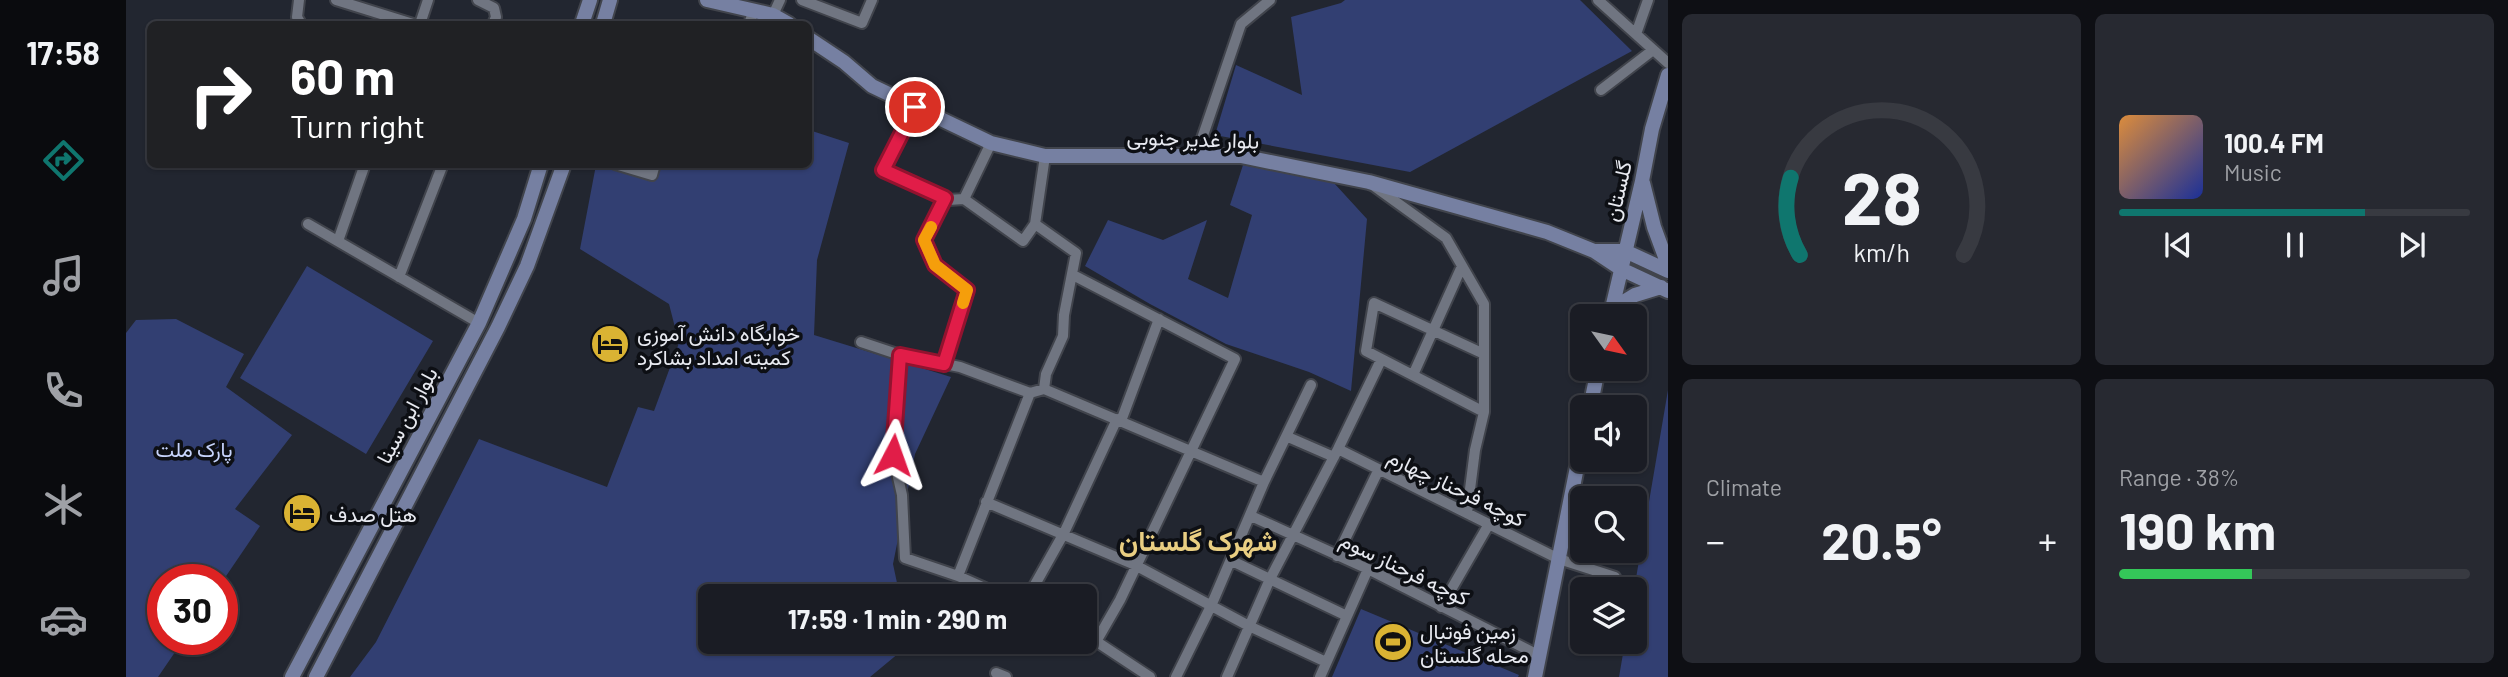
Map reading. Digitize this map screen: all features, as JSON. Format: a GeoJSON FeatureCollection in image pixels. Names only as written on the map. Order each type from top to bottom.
{"type":"FeatureCollection","features":[{"type":"Feature","properties":{"kind":"main road"},"geometry":{"type":"LineString","coordinates":[[583,21],[590,0]]}},
{"type":"Feature","properties":{"kind":"main road"},"geometry":{"type":"LineString","coordinates":[[604,21],[610,0]]}},
{"type":"Feature","properties":{"kind":"main road"},"geometry":{"type":"LineString","coordinates":[[707,0],[752,17],[774,15],[784,21]]}},
{"type":"Feature","properties":{"kind":"main road","name":"بلوار غدیر جنوبی"},"geometry":{"type":"LineString","coordinates":[[812,41],[844,62],[872,86],[991,143],[1045,156],[1241,156],[1369,182],[1547,232],[1594,251],[1621,269],[1664,289]]}},
{"type":"Feature","properties":{"kind":"main road","name":"گلستان"},"geometry":{"type":"LineString","coordinates":[[1613,304],[1652,129],[1668,75]]}},
{"type":"Feature","properties":{"kind":"main road","name":"بلوار ابن سینا"},"geometry":{"type":"LineString","coordinates":[[292,677],[478,323],[524,219],[540,168]]}},
{"type":"Feature","properties":{"kind":"main road","name":"بلوار ابن سینا"},"geometry":{"type":"LineString","coordinates":[[316,677],[498,327],[527,266],[563,168]]}},
{"type":"Feature","properties":{"kind":"main road"},"geometry":{"type":"LineString","coordinates":[[1642,181],[1668,268]]}},
{"type":"Feature","properties":{"kind":"main road","name":"بلوار غدیر جنوبی"},"geometry":{"type":"LineString","coordinates":[[1594,251],[1625,251]]}},
{"type":"Feature","properties":{"kind":"main road"},"geometry":{"type":"LineString","coordinates":[[1625,251],[1668,268]]}},
{"type":"Feature","properties":{"kind":"main road"},"geometry":{"type":"LineString","coordinates":[[1623,304],[1635,295],[1664,289]]}},
{"type":"Feature","properties":{"kind":"main road"},"geometry":{"type":"LineString","coordinates":[[1535,677],[1576,472]]}},
{"type":"Feature","properties":{"kind":"street"},"geometry":{"type":"LineString","coordinates":[[299,0],[297,17],[299,21]]}},
{"type":"Feature","properties":{"kind":"street"},"geometry":{"type":"LineString","coordinates":[[336,0],[403,21]]}},
{"type":"Feature","properties":{"kind":"street"},"geometry":{"type":"LineString","coordinates":[[421,21],[428,0]]}},
{"type":"Feature","properties":{"kind":"street"},"geometry":{"type":"LineString","coordinates":[[478,0],[494,8],[494,21]]}},
{"type":"Feature","properties":{"kind":"street"},"geometry":{"type":"LineString","coordinates":[[774,15],[780,0]]}},
{"type":"Feature","properties":{"kind":"street"},"geometry":{"type":"LineString","coordinates":[[802,0],[862,23],[872,0]]}},
{"type":"Feature","properties":{"kind":"street"},"geometry":{"type":"LineString","coordinates":[[1196,156],[1241,24],[1270,0]]}},
{"type":"Feature","properties":{"kind":"street"},"geometry":{"type":"LineString","coordinates":[[1598,0],[1668,63]]}},
{"type":"Feature","properties":{"kind":"street"},"geometry":{"type":"LineString","coordinates":[[1636,34],[1648,0]]}},
{"type":"Feature","properties":{"kind":"street"},"geometry":{"type":"LineString","coordinates":[[1601,90],[1653,50]]}},
{"type":"Feature","properties":{"kind":"street"},"geometry":{"type":"LineString","coordinates":[[915,107],[883,170],[945,198],[964,199],[1023,240],[1035,224],[1045,156]]}},
{"type":"Feature","properties":{"kind":"street"},"geometry":{"type":"LineString","coordinates":[[964,199],[991,143]]}},
{"type":"Feature","properties":{"kind":"street"},"geometry":{"type":"LineString","coordinates":[[338,241],[364,168]]}},
{"type":"Feature","properties":{"kind":"street"},"geometry":{"type":"LineString","coordinates":[[399,276],[441,168]]}},
{"type":"Feature","properties":{"kind":"street"},"geometry":{"type":"LineString","coordinates":[[630,168],[652,174],[654,168]]}},
{"type":"Feature","properties":{"kind":"street"},"geometry":{"type":"LineString","coordinates":[[1369,182],[1446,239],[1484,304],[1484,412],[1475,450],[1467,513]]}},
{"type":"Feature","properties":{"kind":"street"},"geometry":{"type":"LineString","coordinates":[[944,364],[967,290],[935,265],[924,240],[945,198]]}},
{"type":"Feature","properties":{"kind":"street"},"geometry":{"type":"LineString","coordinates":[[309,224],[478,323]]}},
{"type":"Feature","properties":{"kind":"street"},"geometry":{"type":"LineString","coordinates":[[1035,224],[1076,253],[1064,315],[1063,336],[1046,374],[1044,389]]}},
{"type":"Feature","properties":{"kind":"street"},"geometry":{"type":"LineString","coordinates":[[1413,375],[1462,266]]}},
{"type":"Feature","properties":{"kind":"street"},"geometry":{"type":"LineString","coordinates":[[1073,275],[1235,359],[1120,600],[1097,640],[1150,677]]}},
{"type":"Feature","properties":{"kind":"street"},"geometry":{"type":"LineString","coordinates":[[1484,354],[1374,303],[1366,351],[1484,412]]}},
{"type":"Feature","properties":{"kind":"street"},"geometry":{"type":"LineString","coordinates":[[1035,584],[1064,533],[1119,420],[1159,319]]}},
{"type":"Feature","properties":{"kind":"street"},"geometry":{"type":"LineString","coordinates":[[860,342],[900,355],[960,367],[1030,393],[1044,389],[1264,482]]}},
{"type":"Feature","properties":{"kind":"street"},"geometry":{"type":"LineString","coordinates":[[900,355],[893,455],[902,495],[905,558],[976,584]]}},
{"type":"Feature","properties":{"kind":"street"},"geometry":{"type":"LineString","coordinates":[[1230,676],[1270,579],[1381,360]]}},
{"type":"Feature","properties":{"kind":"street"},"geometry":{"type":"LineString","coordinates":[[1176,677],[1212,606],[1264,482],[1311,385]]}},
{"type":"Feature","properties":{"kind":"street"},"geometry":{"type":"LineString","coordinates":[[958,576],[1030,393]]}},
{"type":"Feature","properties":{"kind":"street","name":"کوچه فرحناز چهارم"},"geometry":{"type":"LineString","coordinates":[[1287,437],[1380,469],[1559,559],[1615,577]]}},
{"type":"Feature","properties":{"kind":"street"},"geometry":{"type":"LineString","coordinates":[[1338,556],[1380,469]]}},
{"type":"Feature","properties":{"kind":"street"},"geometry":{"type":"LineString","coordinates":[[986,502],[1135,565],[1249,626],[1326,662]]}},
{"type":"Feature","properties":{"kind":"street","name":"کوچه فرحناز سوم"},"geometry":{"type":"LineString","coordinates":[[1251,516],[1368,569],[1540,656]]}},
{"type":"Feature","properties":{"kind":"street"},"geometry":{"type":"LineString","coordinates":[[1441,607],[1489,524]]}},
{"type":"Feature","properties":{"kind":"street"},"geometry":{"type":"LineString","coordinates":[[1231,561],[1347,616]]}},
{"type":"Feature","properties":{"kind":"street"},"geometry":{"type":"LineString","coordinates":[[1320,677],[1368,569]]}},
{"type":"Feature","properties":{"kind":"green space"},"geometry":{"type":"Polygon","coordinates":[[[1345,0],[1580,0],[1632,51],[1410,172],[1215,135],[1236,65],[1302,95],[1291,17],[1345,0]]]}},
{"type":"Feature","properties":{"kind":"green space"},"geometry":{"type":"Polygon","coordinates":[[[812,131],[849,143],[817,260],[814,335],[951,377],[915,454],[893,564],[897,584],[698,584],[698,654],[898,654],[870,677],[350,677],[376,642],[479,439],[607,487],[638,407],[654,411],[679,343],[669,304],[580,249],[595,168],[812,168],[812,131]]]}},
{"type":"Feature","properties":{"kind":"green space"},"geometry":{"type":"Polygon","coordinates":[[[1243,165],[1334,183],[1367,219],[1351,391],[1309,372],[1226,344],[1085,266],[1108,220],[1163,240],[1207,220],[1188,279],[1228,298],[1252,215],[1230,205],[1243,165]]]}},
{"type":"Feature","properties":{"kind":"green space"},"geometry":{"type":"Polygon","coordinates":[[[307,266],[433,341],[366,454],[240,378],[307,266]]]}},
{"type":"Feature","properties":{"kind":"green space","name":"پارک ملت"},"geometry":{"type":"Polygon","coordinates":[[[176,319],[244,354],[226,387],[292,435],[235,509],[260,526],[234,564],[147,564],[147,655],[173,655],[158,677],[126,677],[126,333],[136,320],[176,319]]]}},
{"type":"Feature","properties":{"kind":"green space"},"geometry":{"type":"Polygon","coordinates":[[[1668,390],[1668,677],[1619,677],[1623,654],[1647,654],[1647,577],[1636,577],[1639,563],[1647,563],[1647,514],[1668,390]]]}},
{"type":"Feature","properties":{"kind":"green space","name":"زمین فوتبال محله گلستان"},"geometry":{"type":"Polygon","coordinates":[[[1361,609],[1519,675],[1332,677],[1361,609]]]}},
{"type":"Feature","properties":{"kind":"slow traffic"},"geometry":{"type":"LineString","coordinates":[[931,227],[924,240],[935,265],[967,290],[963,303]]}},
{"type":"Feature","properties":{"kind":"place","name":"خوابگاه دانش آموزی کمیته امداد بشاکرد"},"geometry":{"type":"Point","coordinates":[610,344]}},
{"type":"Feature","properties":{"kind":"place","name":"هتل صدف"},"geometry":{"type":"Point","coordinates":[302,513]}},
{"type":"Feature","properties":{"kind":"place","name":"زمین فوتبال محله گلستان"},"geometry":{"type":"Point","coordinates":[1393,642]}},
{"type":"Feature","properties":{"kind":"district","name":"شهرک گلستان"},"geometry":{"type":"Point","coordinates":[1198,540]}},
{"type":"Feature","properties":{"kind":"route"},"geometry":{"type":"LineString","coordinates":[[893,455],[900,355],[944,364],[967,290],[935,265],[924,240],[945,198],[883,170],[915,107]]}}]}
